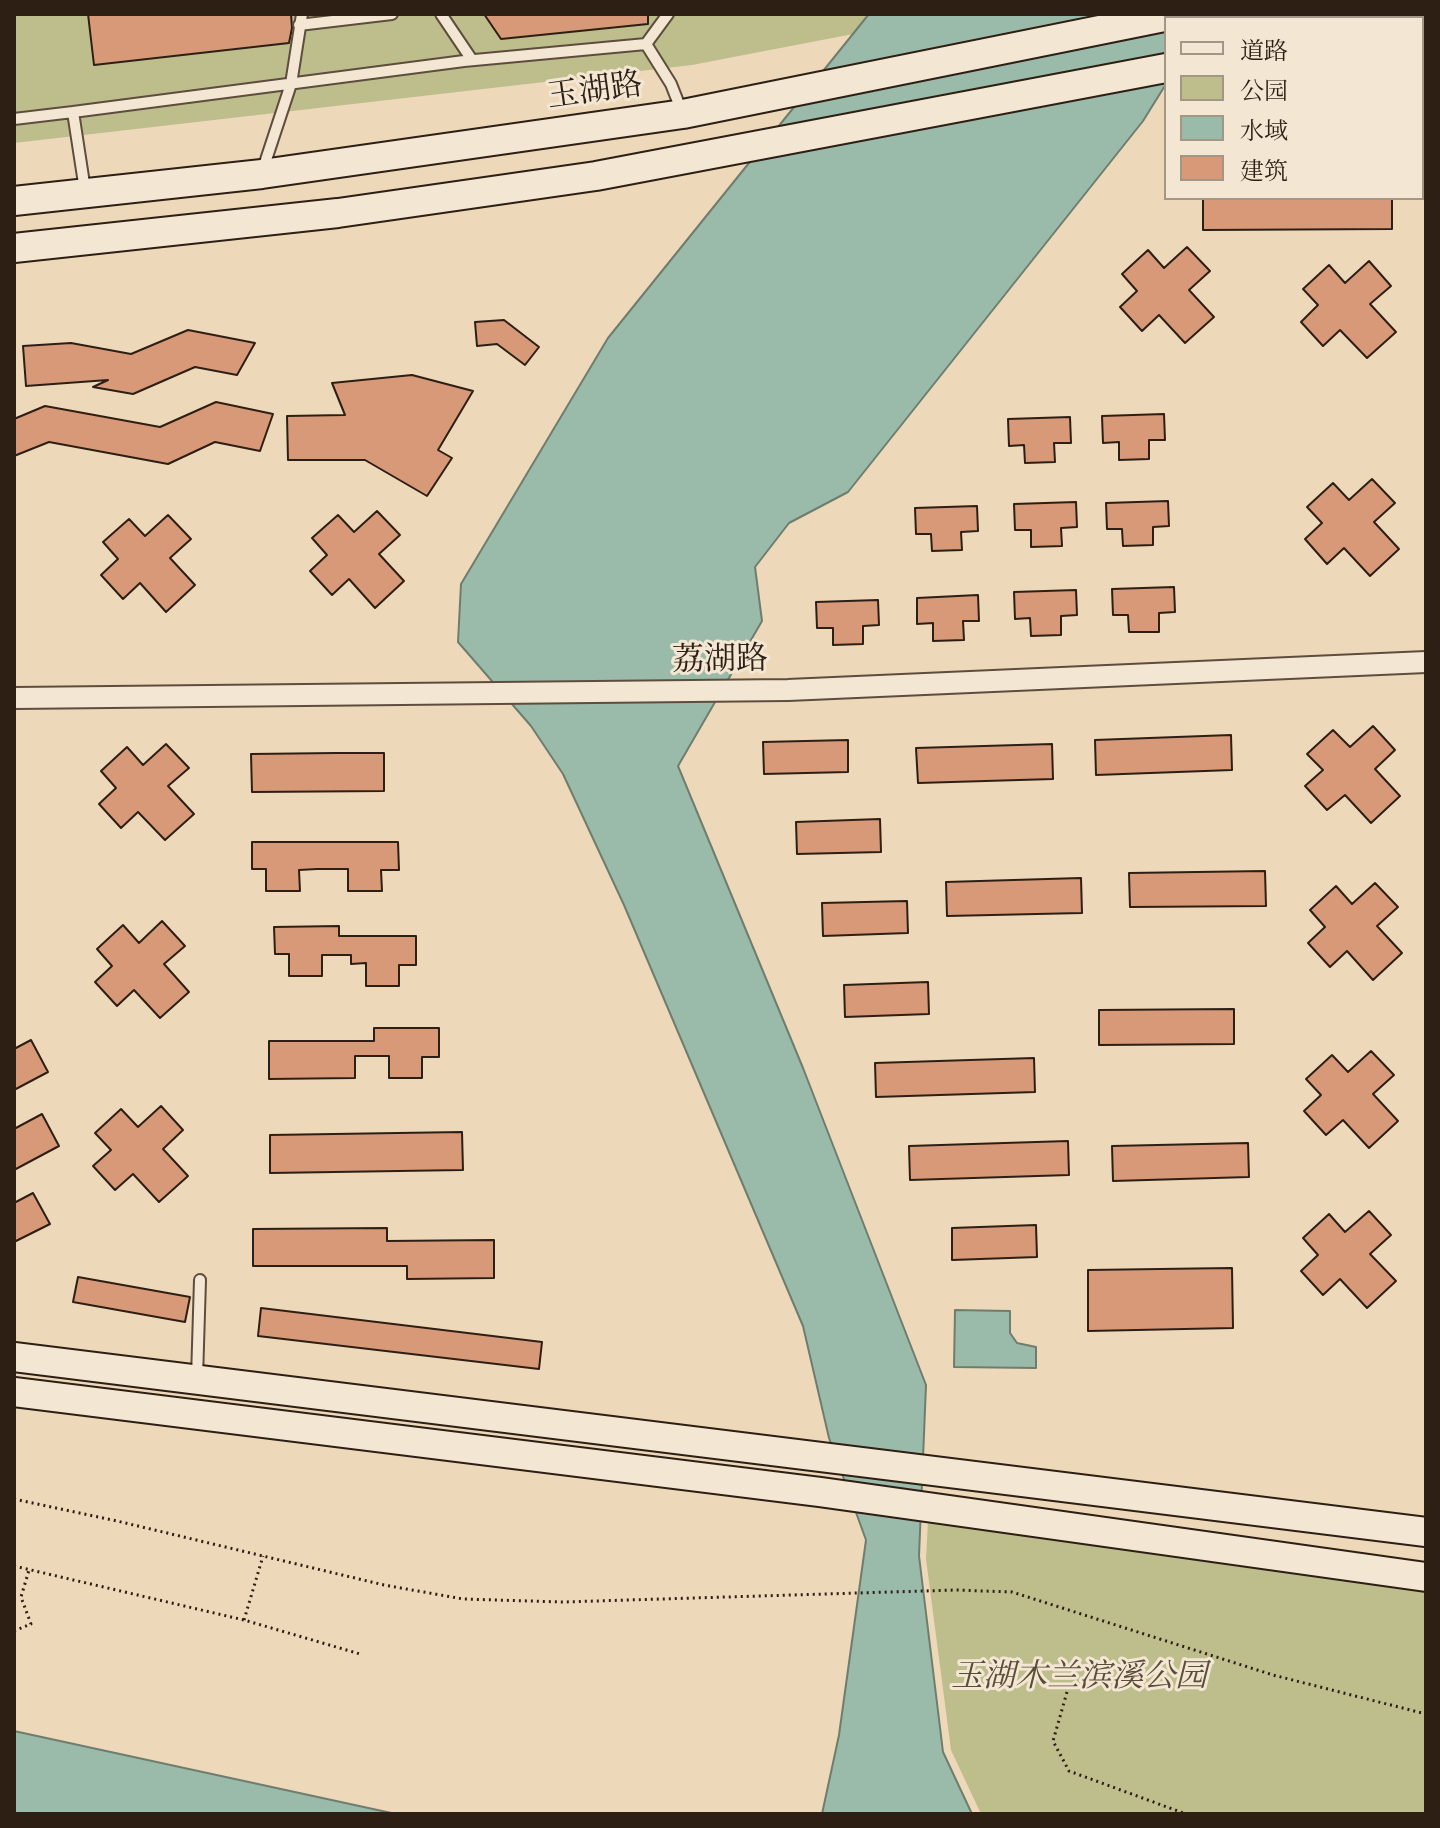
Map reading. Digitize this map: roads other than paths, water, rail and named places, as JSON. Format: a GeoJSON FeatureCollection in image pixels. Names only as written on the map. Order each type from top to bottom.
{"type":"FeatureCollection","features":[{"type":"Feature","properties":{"kind":"main road","name":"玉湖路"},"geometry":{"type":"LineString","coordinates":[[14,201],[262,174],[696,110],[1164,17]]}},
{"type":"Feature","properties":{"kind":"main road"},"geometry":{"type":"LineString","coordinates":[[14,248],[441,200],[691,159],[1164,68]]}},
{"type":"Feature","properties":{"kind":"main road"},"geometry":{"type":"LineString","coordinates":[[14,1357],[1426,1532]]}},
{"type":"Feature","properties":{"kind":"main road"},"geometry":{"type":"LineString","coordinates":[[14,1392],[953,1509],[1426,1577]]}},
{"type":"Feature","properties":{"kind":"street","name":"荔湖路"},"geometry":{"type":"LineString","coordinates":[[14,698],[788,690],[1426,662]]}},
{"type":"Feature","properties":{"kind":"lane"},"geometry":{"type":"LineString","coordinates":[[262,174],[291,84],[301,20],[392,14]]}},
{"type":"Feature","properties":{"kind":"lane"},"geometry":{"type":"LineString","coordinates":[[441,14],[472,60]]}},
{"type":"Feature","properties":{"kind":"lane"},"geometry":{"type":"LineString","coordinates":[[14,119],[472,60],[646,44],[668,14]]}},
{"type":"Feature","properties":{"kind":"lane"},"geometry":{"type":"LineString","coordinates":[[646,44],[671,84],[696,110]]}},
{"type":"Feature","properties":{"kind":"lane"},"geometry":{"type":"LineString","coordinates":[[73,112],[85,193]]}},
{"type":"Feature","properties":{"kind":"lane"},"geometry":{"type":"LineString","coordinates":[[197,1380],[200,1280]]}},
{"type":"Feature","properties":{"kind":"water"},"geometry":{"type":"Polygon","coordinates":[[[869,14],[1210,14],[1164,16],[1164,87],[1143,121],[848,492],[789,523],[755,567],[762,621],[678,766],[803,1068],[926,1385],[919,1556],[943,1752],[972,1814],[822,1814],[839,1735],[866,1540],[829,1438],[803,1326],[624,905],[563,774],[531,726],[458,642],[461,584],[608,338],[869,14]]]}},
{"type":"Feature","properties":{"kind":"water"},"geometry":{"type":"Polygon","coordinates":[[[955,1310],[1010,1311],[1010,1333],[1017,1343],[1036,1347],[1036,1368],[954,1367],[955,1310]]]}},
{"type":"Feature","properties":{"kind":"water"},"geometry":{"type":"Polygon","coordinates":[[[14,1731],[396,1814],[14,1814],[14,1731]]]}},
{"type":"Feature","properties":{"kind":"park label","name":"玉湖木兰滨溪公园"},"geometry":{"type":"Point","coordinates":[1079,1678]}}]}
